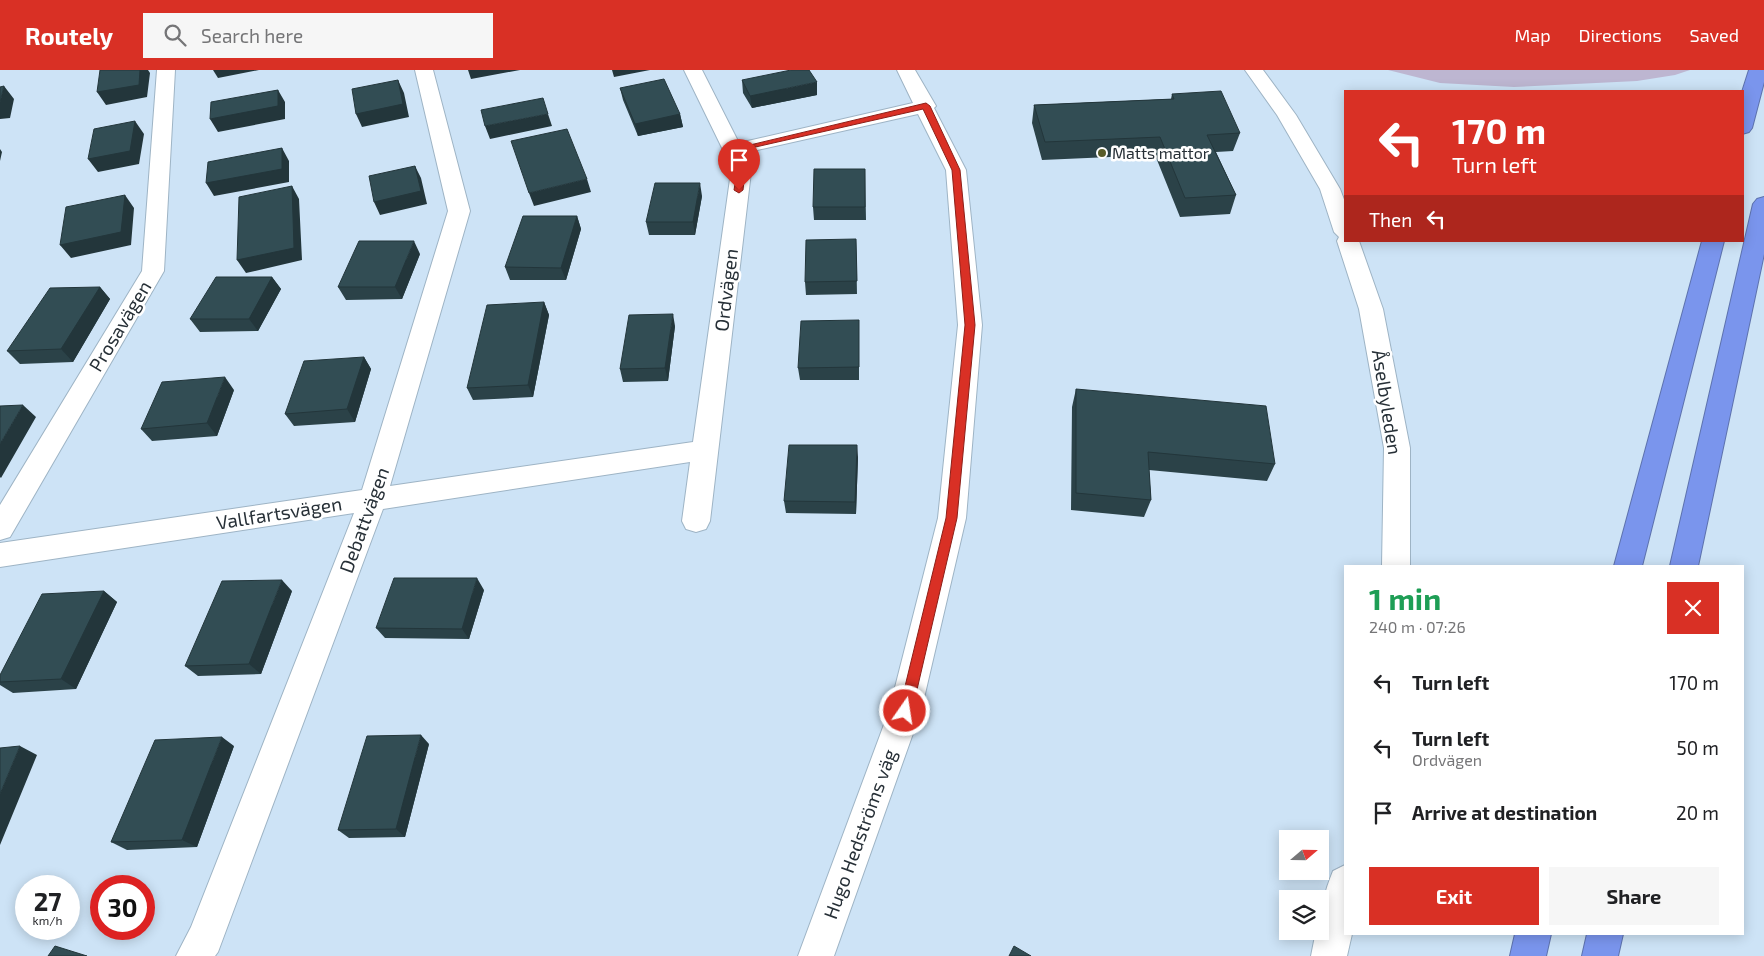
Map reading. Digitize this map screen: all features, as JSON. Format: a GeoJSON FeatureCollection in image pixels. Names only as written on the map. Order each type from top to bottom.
{"type":"FeatureCollection","features":[{"type":"Feature","properties":{"kind":"highway"},"geometry":{"type":"LineString","coordinates":[[1744,121],[1758,70]]}},
{"type":"Feature","properties":{"kind":"highway"},"geometry":{"type":"LineString","coordinates":[[1684,565],[1764,204]]}},
{"type":"Feature","properties":{"kind":"highway"},"geometry":{"type":"LineString","coordinates":[[1628,565],[1713,242]]}},
{"type":"Feature","properties":{"kind":"highway"},"geometry":{"type":"LineString","coordinates":[[1528,956],[1533,935]]}},
{"type":"Feature","properties":{"kind":"highway"},"geometry":{"type":"LineString","coordinates":[[1600,956],[1605,935]]}},
{"type":"Feature","properties":{"kind":"street","name":"Prosavägen"},"geometry":{"type":"LineString","coordinates":[[0,529],[153,272],[166,70]]}},
{"type":"Feature","properties":{"kind":"street","name":"Debattvägen"},"geometry":{"type":"LineString","coordinates":[[194,956],[205,939],[374,499],[459,210],[424,70]]}},
{"type":"Feature","properties":{"kind":"street","name":"Ordvägen"},"geometry":{"type":"LineString","coordinates":[[693,70],[733,150],[741,172],[696,521]]}},
{"type":"Feature","properties":{"kind":"street","name":"Hugo Hedströms väg"},"geometry":{"type":"LineString","coordinates":[[816,956],[905,711],[952,518],[970,325],[956,170],[926,106],[906,70]]}},
{"type":"Feature","properties":{"kind":"street"},"geometry":{"type":"LineString","coordinates":[[1254,70],[1286,115],[1330,189],[1344,229]]}},
{"type":"Feature","properties":{"kind":"street"},"geometry":{"type":"LineString","coordinates":[[733,150],[926,106]]}},
{"type":"Feature","properties":{"kind":"street","name":"Åselbyleden"},"geometry":{"type":"LineString","coordinates":[[1348,242],[1372,309],[1397,448],[1396,565]]}},
{"type":"Feature","properties":{"kind":"street","name":"Vallfartsvägen"},"geometry":{"type":"LineString","coordinates":[[0,555],[706,450]]}},
{"type":"Feature","properties":{"kind":"street"},"geometry":{"type":"LineString","coordinates":[[1329,956],[1344,888]]}},
{"type":"Feature","properties":{"kind":"shaded area"},"geometry":{"type":"Polygon","coordinates":[[[1388,70],[1690,70],[1675,75],[1637,81],[1514,87],[1440,83],[1388,70]]]}},
{"type":"Feature","properties":{"kind":"building"},"geometry":{"type":"Polygon","coordinates":[[[100,70],[140,70],[139,85],[97,92],[100,70]]]}},
{"type":"Feature","properties":{"kind":"building"},"geometry":{"type":"Polygon","coordinates":[[[791,70],[809,70],[817,82],[750,96],[742,80],[791,70]]]}},
{"type":"Feature","properties":{"kind":"building"},"geometry":{"type":"Polygon","coordinates":[[[664,79],[680,114],[635,124],[620,88],[664,79]]]}},
{"type":"Feature","properties":{"kind":"building"},"geometry":{"type":"Polygon","coordinates":[[[398,80],[403,104],[356,114],[352,89],[398,80]]]}},
{"type":"Feature","properties":{"kind":"building"},"geometry":{"type":"Polygon","coordinates":[[[4,86],[0,102],[0,87],[4,86]]]}},
{"type":"Feature","properties":{"kind":"building"},"geometry":{"type":"Polygon","coordinates":[[[278,90],[278,106],[210,119],[211,102],[278,90]]]}},
{"type":"Feature","properties":{"kind":"building"},"geometry":{"type":"Polygon","coordinates":[[[1221,91],[1240,133],[1207,135],[1236,195],[1185,198],[1160,137],[1045,142],[1034,105],[1174,99],[1172,94],[1221,91]]]}},
{"type":"Feature","properties":{"kind":"building"},"geometry":{"type":"Polygon","coordinates":[[[543,98],[548,114],[485,126],[481,110],[543,98]]]}},
{"type":"Feature","properties":{"kind":"building"},"geometry":{"type":"Polygon","coordinates":[[[135,121],[130,151],[88,159],[94,129],[135,121]]]}},
{"type":"Feature","properties":{"kind":"building"},"geometry":{"type":"Polygon","coordinates":[[[567,129],[587,179],[529,193],[511,141],[567,129]]]}},
{"type":"Feature","properties":{"kind":"building"},"geometry":{"type":"Polygon","coordinates":[[[282,148],[282,169],[206,183],[208,162],[282,148]]]}},
{"type":"Feature","properties":{"kind":"building"},"geometry":{"type":"Polygon","coordinates":[[[415,166],[421,191],[374,202],[369,176],[415,166]]]}},
{"type":"Feature","properties":{"kind":"building"},"geometry":{"type":"Polygon","coordinates":[[[814,169],[865,169],[865,207],[813,207],[814,169]]]}},
{"type":"Feature","properties":{"kind":"building"},"geometry":{"type":"Polygon","coordinates":[[[655,183],[700,183],[693,222],[646,222],[655,183]]]}},
{"type":"Feature","properties":{"kind":"building"},"geometry":{"type":"Polygon","coordinates":[[[292,186],[294,248],[237,260],[239,197],[292,186]]]}},
{"type":"Feature","properties":{"kind":"building"},"geometry":{"type":"Polygon","coordinates":[[[125,195],[121,232],[60,245],[66,207],[125,195]]]}},
{"type":"Feature","properties":{"kind":"building"},"geometry":{"type":"Polygon","coordinates":[[[523,216],[577,216],[561,268],[505,267],[523,216]]]}},
{"type":"Feature","properties":{"kind":"building"},"geometry":{"type":"Polygon","coordinates":[[[856,239],[857,281],[805,282],[806,240],[856,239]]]}},
{"type":"Feature","properties":{"kind":"building"},"geometry":{"type":"Polygon","coordinates":[[[359,241],[414,241],[395,287],[338,287],[359,241]]]}},
{"type":"Feature","properties":{"kind":"building"},"geometry":{"type":"Polygon","coordinates":[[[216,277],[272,277],[249,319],[190,319],[216,277]]]}},
{"type":"Feature","properties":{"kind":"building"},"geometry":{"type":"Polygon","coordinates":[[[100,287],[61,349],[7,351],[50,288],[100,287]]]}},
{"type":"Feature","properties":{"kind":"building"},"geometry":{"type":"Polygon","coordinates":[[[544,302],[528,385],[467,388],[487,305],[544,302]]]}},
{"type":"Feature","properties":{"kind":"building"},"geometry":{"type":"Polygon","coordinates":[[[673,314],[665,368],[620,369],[629,315],[673,314]]]}},
{"type":"Feature","properties":{"kind":"building"},"geometry":{"type":"Polygon","coordinates":[[[859,320],[859,367],[798,368],[801,321],[859,320]]]}},
{"type":"Feature","properties":{"kind":"building"},"geometry":{"type":"Polygon","coordinates":[[[364,357],[347,409],[285,414],[304,361],[364,357]]]}},
{"type":"Feature","properties":{"kind":"building"},"geometry":{"type":"Polygon","coordinates":[[[225,377],[207,423],[141,429],[162,382],[225,377]]]}},
{"type":"Feature","properties":{"kind":"building"},"geometry":{"type":"Polygon","coordinates":[[[1076,389],[1266,406],[1275,464],[1148,452],[1151,500],[1076,493],[1076,389]]]}},
{"type":"Feature","properties":{"kind":"building"},"geometry":{"type":"Polygon","coordinates":[[[23,405],[0,444],[0,406],[23,405]]]}},
{"type":"Feature","properties":{"kind":"building"},"geometry":{"type":"Polygon","coordinates":[[[789,445],[857,445],[855,502],[784,501],[789,445]]]}},
{"type":"Feature","properties":{"kind":"building"},"geometry":{"type":"Polygon","coordinates":[[[394,578],[477,578],[462,629],[376,628],[394,578]]]}},
{"type":"Feature","properties":{"kind":"building"},"geometry":{"type":"Polygon","coordinates":[[[282,580],[249,664],[185,666],[222,581],[282,580]]]}},
{"type":"Feature","properties":{"kind":"building"},"geometry":{"type":"Polygon","coordinates":[[[104,591],[61,679],[0,682],[0,675],[42,594],[104,591]]]}},
{"type":"Feature","properties":{"kind":"building"},"geometry":{"type":"Polygon","coordinates":[[[421,735],[396,829],[338,830],[367,736],[421,735]]]}},
{"type":"Feature","properties":{"kind":"building"},"geometry":{"type":"Polygon","coordinates":[[[222,737],[182,840],[111,842],[155,740],[222,737]]]}},
{"type":"Feature","properties":{"kind":"building"},"geometry":{"type":"Polygon","coordinates":[[[20,746],[0,794],[0,748],[20,746]]]}},
{"type":"Feature","properties":{"kind":"building"},"geometry":{"type":"Polygon","coordinates":[[[55,946],[87,956],[48,956],[55,946]]]}},
{"type":"Feature","properties":{"kind":"building"},"geometry":{"type":"Polygon","coordinates":[[[1014,946],[1031,956],[1009,956],[1014,946]]]}},
{"type":"Feature","properties":{"kind":"place","name":"Matts mattor"},"geometry":{"type":"Point","coordinates":[1102,153]}},
{"type":"Feature","properties":{"kind":"route"},"geometry":{"type":"LineString","coordinates":[[739,190],[741,172],[733,150],[926,106],[956,170],[970,325],[952,518],[905,711]]}}]}
